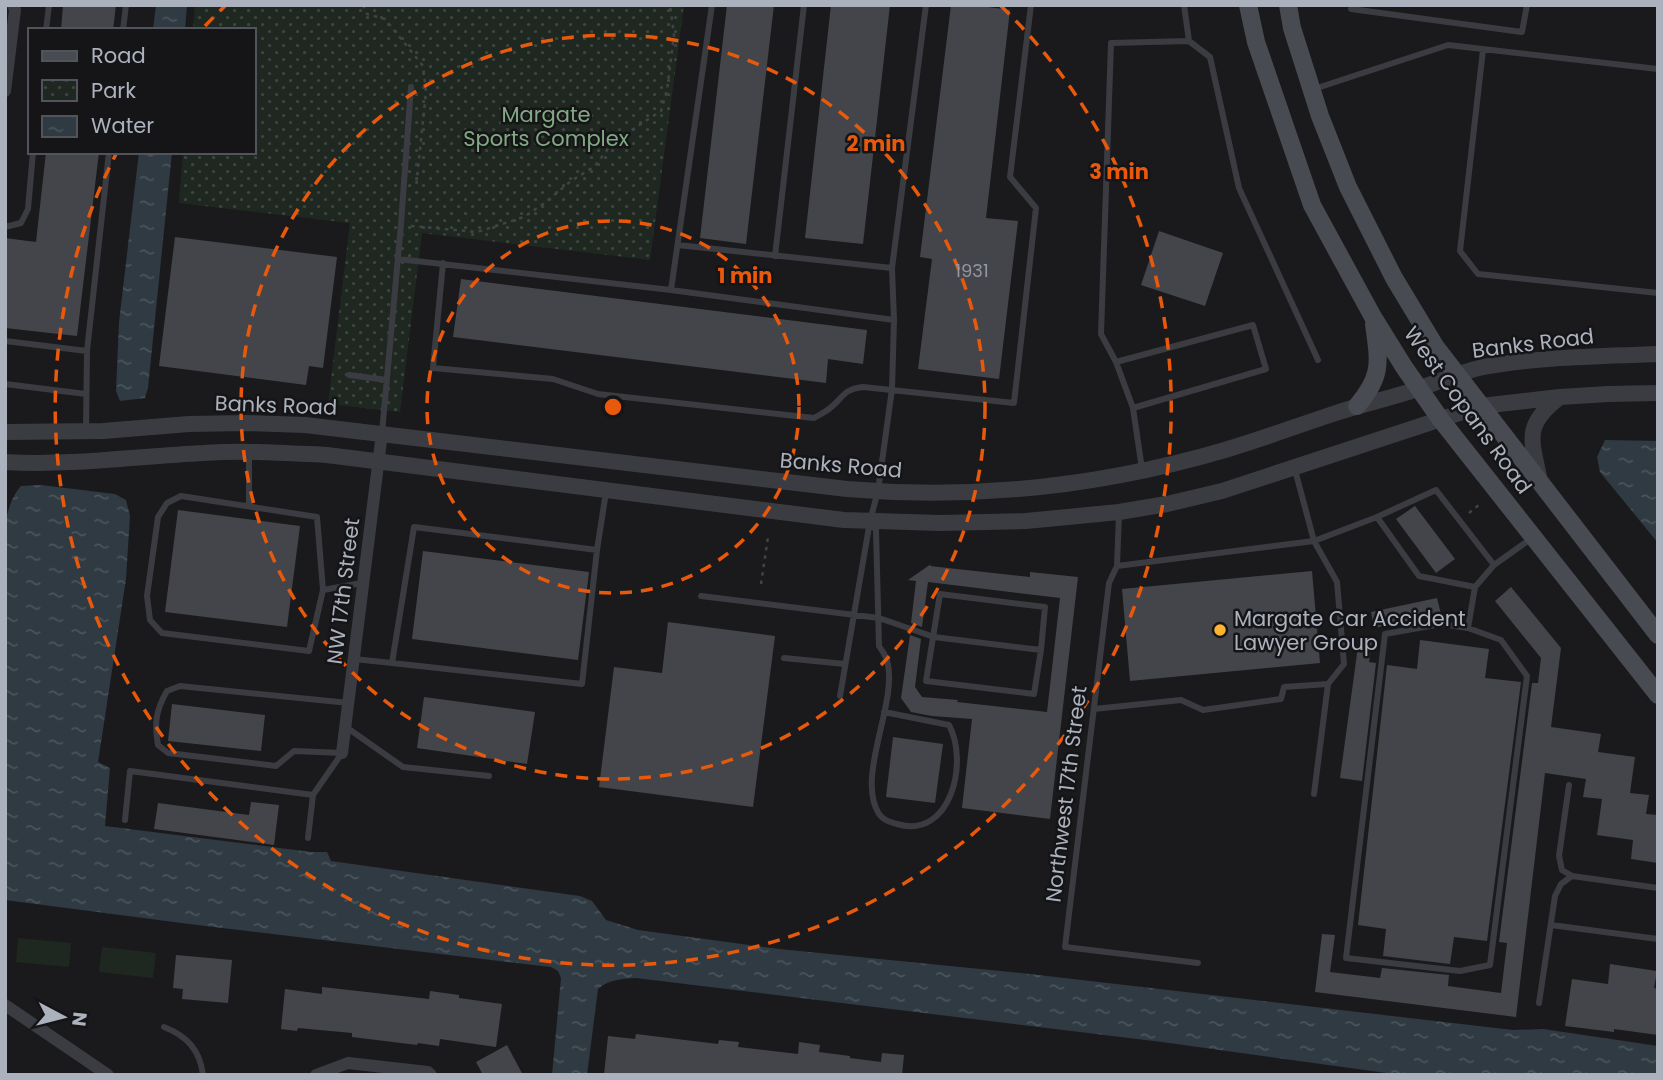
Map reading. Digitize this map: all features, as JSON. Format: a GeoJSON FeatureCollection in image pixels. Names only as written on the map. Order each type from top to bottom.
{"type":"FeatureCollection","features":[{"type":"Feature","properties":{"kind":"main road","name":"West Copans Road"},"geometry":{"type":"LineString","coordinates":[[1248,5],[1256,43],[1312,205],[1373,317],[1441,420],[1658,695]]}},
{"type":"Feature","properties":{"kind":"main road","name":"West Copans Road"},"geometry":{"type":"LineString","coordinates":[[1288,5],[1292,28],[1320,116],[1348,187],[1394,278],[1435,346],[1658,635]]}},
{"type":"Feature","properties":{"kind":"main road"},"geometry":{"type":"LineString","coordinates":[[1357,407],[1368,393],[1377,372],[1373,317]]}},
{"type":"Feature","properties":{"kind":"street"},"geometry":{"type":"LineString","coordinates":[[5,91],[15,10],[13,5]]}},
{"type":"Feature","properties":{"kind":"street","name":"Banks Road"},"geometry":{"type":"LineString","coordinates":[[5,432],[86,432],[189,424],[305,425],[878,492],[941,493],[1027,489],[1142,471],[1226,450],[1483,368],[1555,359],[1658,354]]}},
{"type":"Feature","properties":{"kind":"street"},"geometry":{"type":"LineString","coordinates":[[5,462],[68,462],[249,452],[327,455],[844,520],[940,523],[1026,521],[1119,512],[1222,491],[1481,407],[1560,397],[1658,393]]}},
{"type":"Feature","properties":{"kind":"street"},"geometry":{"type":"LineString","coordinates":[[1541,484],[1534,449],[1534,426],[1539,416],[1560,397]]}},
{"type":"Feature","properties":{"kind":"street","name":"NW 17th Street"},"geometry":{"type":"LineString","coordinates":[[342,753],[382,433]]}},
{"type":"Feature","properties":{"kind":"street"},"geometry":{"type":"LineString","coordinates":[[5,1005],[107,1075]]}},
{"type":"Feature","properties":{"kind":"street"},"geometry":{"type":"LineString","coordinates":[[316,1075],[348,1063],[428,1072],[431,1075]]}},
{"type":"Feature","properties":{"kind":"lane"},"geometry":{"type":"LineString","coordinates":[[46,28],[49,5]]}},
{"type":"Feature","properties":{"kind":"lane"},"geometry":{"type":"LineString","coordinates":[[123,28],[126,5]]}},
{"type":"Feature","properties":{"kind":"lane"},"geometry":{"type":"LineString","coordinates":[[671,290],[712,5]]}},
{"type":"Feature","properties":{"kind":"lane"},"geometry":{"type":"LineString","coordinates":[[775,256],[804,5]]}},
{"type":"Feature","properties":{"kind":"lane"},"geometry":{"type":"LineString","coordinates":[[840,696],[870,521],[878,492],[892,389],[892,268],[926,5]]}},
{"type":"Feature","properties":{"kind":"lane"},"geometry":{"type":"LineString","coordinates":[[443,263],[433,368],[553,379],[598,394],[814,418],[831,408],[851,389],[863,387],[1014,403],[1036,208],[1010,177],[1031,5]]}},
{"type":"Feature","properties":{"kind":"lane"},"geometry":{"type":"LineString","coordinates":[[1184,5],[1189,41]]}},
{"type":"Feature","properties":{"kind":"lane"},"geometry":{"type":"LineString","coordinates":[[1351,9],[1522,32],[1527,5]]}},
{"type":"Feature","properties":{"kind":"lane"},"geometry":{"type":"LineString","coordinates":[[1142,471],[1133,408],[1116,362],[1101,334],[1111,43],[1189,41],[1210,57],[1239,188],[1318,360]]}},
{"type":"Feature","properties":{"kind":"lane"},"geometry":{"type":"LineString","coordinates":[[1312,90],[1448,46],[1658,69]]}},
{"type":"Feature","properties":{"kind":"lane"},"geometry":{"type":"LineString","coordinates":[[1483,50],[1460,251],[1478,274],[1658,293]]}},
{"type":"Feature","properties":{"kind":"lane"},"geometry":{"type":"LineString","coordinates":[[382,433],[411,87]]}},
{"type":"Feature","properties":{"kind":"lane"},"geometry":{"type":"LineString","coordinates":[[5,228],[21,223],[27,209],[33,154]]}},
{"type":"Feature","properties":{"kind":"lane"},"geometry":{"type":"LineString","coordinates":[[86,432],[87,351],[109,154]]}},
{"type":"Feature","properties":{"kind":"lane"},"geometry":{"type":"LineString","coordinates":[[678,245],[892,268]]}},
{"type":"Feature","properties":{"kind":"lane"},"geometry":{"type":"LineString","coordinates":[[398,259],[671,290],[894,320]]}},
{"type":"Feature","properties":{"kind":"lane"},"geometry":{"type":"LineString","coordinates":[[1116,362],[1253,325],[1266,369],[1133,408]]}},
{"type":"Feature","properties":{"kind":"lane"},"geometry":{"type":"LineString","coordinates":[[5,341],[87,351]]}},
{"type":"Feature","properties":{"kind":"lane"},"geometry":{"type":"LineString","coordinates":[[349,375],[387,380]]}},
{"type":"Feature","properties":{"kind":"lane"},"geometry":{"type":"LineString","coordinates":[[5,384],[86,394]]}},
{"type":"Feature","properties":{"kind":"lane"},"geometry":{"type":"LineString","coordinates":[[249,452],[249,506]]}},
{"type":"Feature","properties":{"kind":"lane"},"geometry":{"type":"LineString","coordinates":[[1294,469],[1314,541],[1337,582],[1344,664],[1328,684],[1314,794]]}},
{"type":"Feature","properties":{"kind":"lane"},"geometry":{"type":"LineString","coordinates":[[354,659],[582,684],[606,490]]}},
{"type":"Feature","properties":{"kind":"lane"},"geometry":{"type":"LineString","coordinates":[[1117,566],[1314,541],[1377,517],[1436,490],[1494,565]]}},
{"type":"Feature","properties":{"kind":"lane"},"geometry":{"type":"LineString","coordinates":[[181,496],[317,517],[323,590],[309,651],[162,633],[150,620],[147,596],[159,517],[167,503],[181,496]]}},
{"type":"Feature","properties":{"kind":"lane","name":"Northwest 17th Street"},"geometry":{"type":"LineString","coordinates":[[1119,512],[1117,566],[1109,583],[1065,947],[1198,963]]}},
{"type":"Feature","properties":{"kind":"lane"},"geometry":{"type":"LineString","coordinates":[[1377,517],[1419,576],[1475,587]]}},
{"type":"Feature","properties":{"kind":"lane"},"geometry":{"type":"LineString","coordinates":[[870,521],[876,530],[879,646],[887,659],[888,672],[888,686],[876,750],[873,798],[885,821],[904,826],[921,826],[933,820],[951,796],[958,752],[955,736],[949,725],[884,712]]}},
{"type":"Feature","properties":{"kind":"lane"},"geometry":{"type":"LineString","coordinates":[[392,663],[414,527],[597,550]]}},
{"type":"Feature","properties":{"kind":"lane"},"geometry":{"type":"LineString","coordinates":[[1468,628],[1475,587],[1494,565],[1533,537]]}},
{"type":"Feature","properties":{"kind":"lane"},"geometry":{"type":"LineString","coordinates":[[323,590],[364,583]]}},
{"type":"Feature","properties":{"kind":"lane"},"geometry":{"type":"LineString","coordinates":[[940,594],[1045,607],[1034,694],[926,681],[934,637],[940,594]]}},
{"type":"Feature","properties":{"kind":"lane"},"geometry":{"type":"LineString","coordinates":[[701,596],[879,618],[934,637],[1041,650]]}},
{"type":"Feature","properties":{"kind":"lane"},"geometry":{"type":"LineString","coordinates":[[1441,624],[1468,628],[1501,640],[1527,676],[1490,965],[1460,971],[1346,958],[1385,634],[1441,624]]}},
{"type":"Feature","properties":{"kind":"lane"},"geometry":{"type":"LineString","coordinates":[[784,658],[845,664]]}},
{"type":"Feature","properties":{"kind":"lane"},"geometry":{"type":"LineString","coordinates":[[1094,709],[1181,700],[1203,710],[1281,699],[1284,687],[1328,684]]}},
{"type":"Feature","properties":{"kind":"lane"},"geometry":{"type":"LineString","coordinates":[[342,753],[294,751],[276,766],[168,753],[158,745],[155,728],[159,706],[167,691],[180,686],[349,703]]}},
{"type":"Feature","properties":{"kind":"lane"},"geometry":{"type":"LineString","coordinates":[[345,726],[403,767],[489,776]]}},
{"type":"Feature","properties":{"kind":"lane"},"geometry":{"type":"LineString","coordinates":[[309,838],[313,795],[342,753]]}},
{"type":"Feature","properties":{"kind":"lane"},"geometry":{"type":"LineString","coordinates":[[125,820],[130,771],[313,795]]}},
{"type":"Feature","properties":{"kind":"lane"},"geometry":{"type":"LineString","coordinates":[[1569,785],[1559,856],[1562,870],[1572,876],[1658,888]]}},
{"type":"Feature","properties":{"kind":"lane"},"geometry":{"type":"LineString","coordinates":[[1539,1003],[1555,896],[1560,884],[1572,876]]}},
{"type":"Feature","properties":{"kind":"lane"},"geometry":{"type":"LineString","coordinates":[[1551,925],[1658,939]]}},
{"type":"Feature","properties":{"kind":"lane"},"geometry":{"type":"LineString","coordinates":[[164,1027],[186,1038],[199,1055],[203,1075]]}},
{"type":"Feature","properties":{"kind":"path"},"geometry":{"type":"LineString","coordinates":[[412,226],[477,232],[524,217],[594,166],[608,149],[627,133],[662,111],[674,35],[670,5]]}},
{"type":"Feature","properties":{"kind":"path"},"geometry":{"type":"LineString","coordinates":[[1469,513],[1480,504]]}},
{"type":"Feature","properties":{"kind":"path"},"geometry":{"type":"LineString","coordinates":[[761,584],[768,537]]}},
{"type":"Feature","properties":{"kind":"green space","name":"Margate Sports Complex"},"geometry":{"type":"Polygon","coordinates":[[[195,5],[684,5],[650,260],[422,233],[400,412],[328,404],[350,223],[179,203],[183,154],[256,154],[256,28],[193,28],[195,5]]]}},
{"type":"Feature","properties":{"kind":"green space"},"geometry":{"type":"Polygon","coordinates":[[[18,938],[71,943],[69,967],[16,962],[18,938]]]}},
{"type":"Feature","properties":{"kind":"green space"},"geometry":{"type":"Polygon","coordinates":[[[102,947],[156,953],[153,978],[99,972],[102,947]]]}},
{"type":"Feature","properties":{"kind":"water"},"geometry":{"type":"Polygon","coordinates":[[[156,5],[187,5],[185,28],[153,28],[156,5]]]}},
{"type":"Feature","properties":{"kind":"water"},"geometry":{"type":"Polygon","coordinates":[[[139,154],[172,154],[145,398],[120,401],[116,391],[119,322],[139,154]]]}},
{"type":"Feature","properties":{"kind":"water"},"geometry":{"type":"Polygon","coordinates":[[[1605,440],[1658,441],[1658,543],[1600,472],[1597,457],[1605,440]]]}},
{"type":"Feature","properties":{"kind":"water"},"geometry":{"type":"Polygon","coordinates":[[[41,485],[115,494],[126,500],[130,516],[126,579],[98,762],[110,768],[105,826],[327,852],[331,861],[580,896],[592,901],[606,920],[638,930],[779,949],[1021,973],[1513,1030],[1543,1029],[1658,1046],[1658,1075],[1401,1075],[1162,1042],[636,978],[611,981],[598,989],[587,1075],[552,1075],[561,978],[558,971],[551,967],[5,900],[5,524],[12,499],[21,486],[41,485]]]}},
{"type":"Feature","properties":{"kind":"building"},"geometry":{"type":"Polygon","coordinates":[[[63,5],[116,5],[113,28],[61,28],[63,5]]]}},
{"type":"Feature","properties":{"kind":"building"},"geometry":{"type":"Polygon","coordinates":[[[727,5],[774,5],[746,244],[700,238],[727,5]]]}},
{"type":"Feature","properties":{"kind":"building"},"geometry":{"type":"Polygon","coordinates":[[[831,5],[890,5],[863,244],[805,238],[831,5]]]}},
{"type":"Feature","properties":{"kind":"building"},"geometry":{"type":"Polygon","coordinates":[[[951,5],[1010,10],[986,218],[1018,221],[999,379],[918,369],[932,259],[920,257],[951,5]]]}},
{"type":"Feature","properties":{"kind":"building"},"geometry":{"type":"Polygon","coordinates":[[[46,154],[99,154],[77,336],[5,328],[5,238],[36,242],[46,154]]]}},
{"type":"Feature","properties":{"kind":"building"},"geometry":{"type":"Polygon","coordinates":[[[1159,231],[1223,253],[1205,306],[1141,285],[1159,231]]]}},
{"type":"Feature","properties":{"kind":"building"},"geometry":{"type":"Polygon","coordinates":[[[175,237],[337,257],[323,368],[309,366],[306,385],[159,366],[175,237]]]}},
{"type":"Feature","properties":{"kind":"building"},"geometry":{"type":"Polygon","coordinates":[[[461,279],[867,330],[863,364],[828,359],[826,383],[453,337],[461,279]]]}},
{"type":"Feature","properties":{"kind":"building"},"geometry":{"type":"Polygon","coordinates":[[[1415,506],[1455,559],[1436,573],[1396,519],[1415,506]]]}},
{"type":"Feature","properties":{"kind":"building"},"geometry":{"type":"Polygon","coordinates":[[[178,510],[300,526],[287,627],[165,612],[178,510]]]}},
{"type":"Feature","properties":{"kind":"building"},"geometry":{"type":"Polygon","coordinates":[[[423,551],[589,572],[578,660],[412,639],[423,551]]]}},
{"type":"Feature","properties":{"kind":"building"},"geometry":{"type":"Polygon","coordinates":[[[931,564],[930,566],[1030,577],[1030,572],[1078,577],[1050,819],[962,808],[972,719],[911,712],[901,698],[910,635],[921,639],[915,687],[922,697],[1047,712],[1060,598],[928,582],[922,627],[911,623],[916,581],[908,580],[931,564]]]}},
{"type":"Feature","properties":{"kind":"building"},"geometry":{"type":"Polygon","coordinates":[[[1312,571],[1320,663],[1130,681],[1122,589],[1312,571]]]}},
{"type":"Feature","properties":{"kind":"building"},"geometry":{"type":"Polygon","coordinates":[[[1511,587],[1561,648],[1551,727],[1601,734],[1598,752],[1635,757],[1630,793],[1649,795],[1646,814],[1658,815],[1658,863],[1631,859],[1633,840],[1597,835],[1602,799],[1583,797],[1586,779],[1545,773],[1516,1017],[1315,992],[1322,934],[1335,935],[1330,972],[1380,978],[1382,968],[1449,975],[1448,986],[1501,993],[1507,943],[1499,942],[1532,683],[1538,683],[1541,658],[1495,601],[1511,587]]]}},
{"type":"Feature","properties":{"kind":"building"},"geometry":{"type":"Polygon","coordinates":[[[1437,598],[1441,614],[1374,628],[1371,612],[1437,598]]]}},
{"type":"Feature","properties":{"kind":"building"},"geometry":{"type":"Polygon","coordinates":[[[668,622],[775,636],[753,807],[599,787],[614,667],[662,673],[668,622]]]}},
{"type":"Feature","properties":{"kind":"building"},"geometry":{"type":"Polygon","coordinates":[[[1359,639],[1372,641],[1369,662],[1376,663],[1362,781],[1340,778],[1359,639]]]}},
{"type":"Feature","properties":{"kind":"building"},"geometry":{"type":"Polygon","coordinates":[[[1420,640],[1489,649],[1485,678],[1521,682],[1487,941],[1454,937],[1450,964],[1383,956],[1386,929],[1358,925],[1387,665],[1417,669],[1420,640]]]}},
{"type":"Feature","properties":{"kind":"building"},"geometry":{"type":"Polygon","coordinates":[[[424,697],[535,712],[527,764],[417,748],[424,697]]]}},
{"type":"Feature","properties":{"kind":"building"},"geometry":{"type":"Polygon","coordinates":[[[172,704],[265,715],[261,751],[168,741],[172,704]]]}},
{"type":"Feature","properties":{"kind":"building"},"geometry":{"type":"Polygon","coordinates":[[[893,737],[943,744],[935,803],[886,797],[893,737]]]}},
{"type":"Feature","properties":{"kind":"building"},"geometry":{"type":"Polygon","coordinates":[[[251,802],[279,805],[274,845],[154,829],[158,803],[249,815],[251,802]]]}},
{"type":"Feature","properties":{"kind":"building"},"geometry":{"type":"Polygon","coordinates":[[[176,955],[232,960],[228,1003],[182,999],[183,989],[173,988],[176,955]]]}},
{"type":"Feature","properties":{"kind":"building"},"geometry":{"type":"Polygon","coordinates":[[[1610,964],[1657,971],[1654,988],[1658,989],[1658,1035],[1565,1026],[1572,979],[1608,984],[1610,964]]]}},
{"type":"Feature","properties":{"kind":"building"},"geometry":{"type":"Polygon","coordinates":[[[322,987],[429,999],[430,991],[502,1004],[496,1047],[440,1039],[439,1046],[417,1045],[352,1037],[352,1033],[281,1029],[285,989],[322,994],[322,987]]]}},
{"type":"Feature","properties":{"kind":"building"},"geometry":{"type":"Polygon","coordinates":[[[636,1034],[718,1044],[719,1040],[739,1042],[738,1047],[798,1054],[799,1042],[820,1045],[819,1052],[881,1062],[882,1053],[904,1055],[902,1075],[604,1075],[608,1036],[635,1039],[636,1034]]]}},
{"type":"Feature","properties":{"kind":"building"},"geometry":{"type":"Polygon","coordinates":[[[507,1045],[523,1075],[483,1075],[476,1062],[507,1045]]]}},
{"type":"Feature","properties":{"kind":"place","name":"Margate Car Accident Lawyer Group"},"geometry":{"type":"Point","coordinates":[1220,630]}}]}
